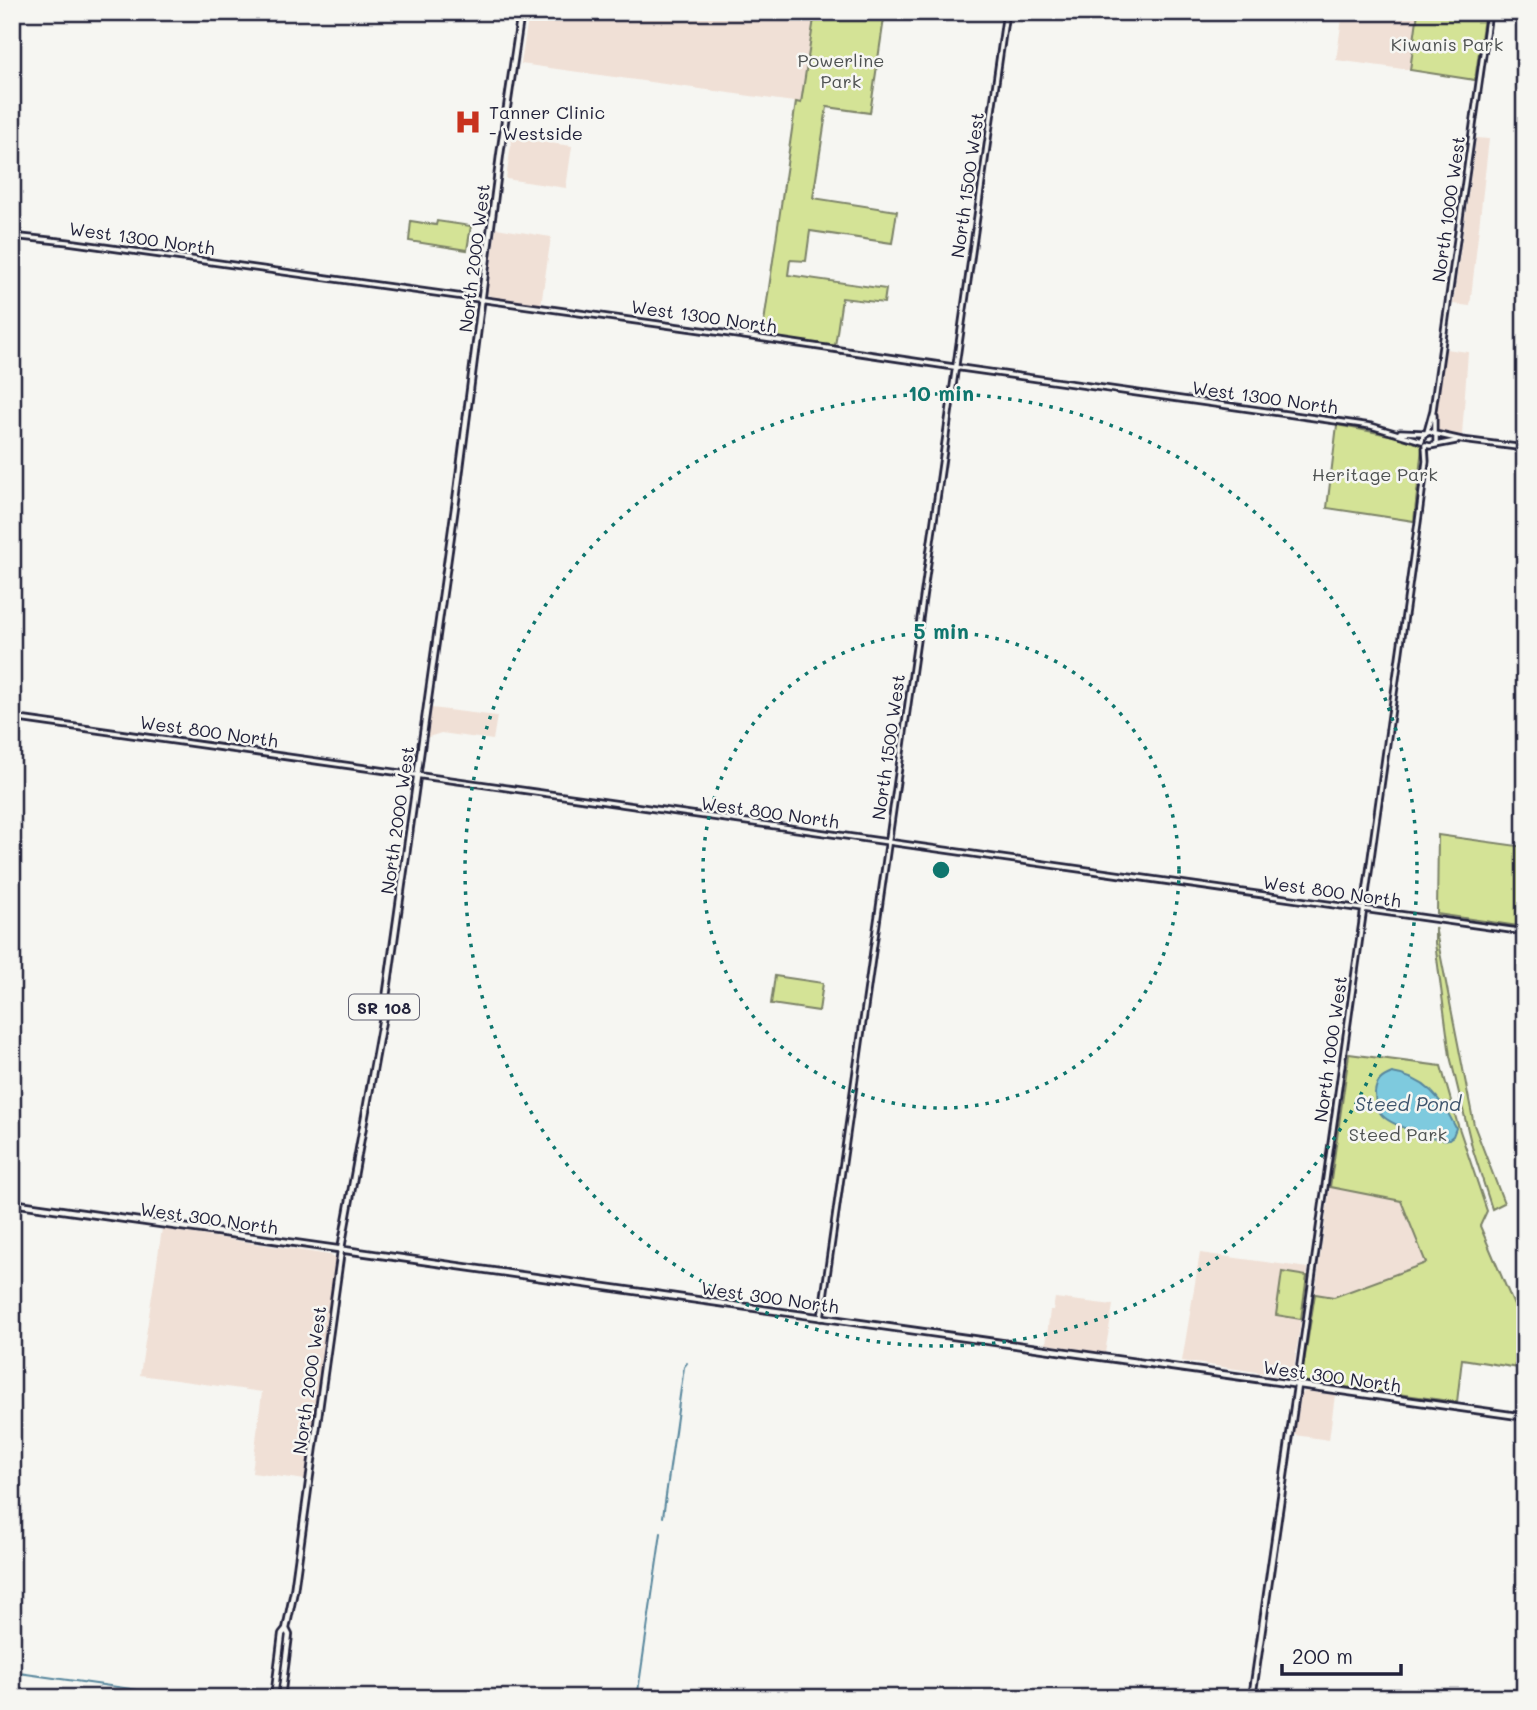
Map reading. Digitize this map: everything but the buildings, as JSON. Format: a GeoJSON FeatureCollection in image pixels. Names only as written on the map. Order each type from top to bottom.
{"type":"FeatureCollection","features":[{"type":"Feature","properties":{"kind":"main road","name":"North 2000 West"},"geometry":{"type":"LineString","coordinates":[[274,1698],[282,1634],[286,1629],[294,1591],[341,1251],[385,1006],[521,12]]}},
{"type":"Feature","properties":{"kind":"main road","name":"West 300 North"},"geometry":{"type":"LineString","coordinates":[[12,1203],[1525,1418]]}},
{"type":"Feature","properties":{"kind":"main road","name":"North 1000 West"},"geometry":{"type":"LineString","coordinates":[[1252,1698],[1297,1386]]}},
{"type":"Feature","properties":{"kind":"main road","name":"North 2000 West"},"geometry":{"type":"LineString","coordinates":[[281,1698],[289,1635],[286,1629]]}},
{"type":"Feature","properties":{"kind":"main road"},"geometry":{"type":"LineString","coordinates":[[12,1693],[38,1698]]}},
{"type":"Feature","properties":{"kind":"street","name":"North 1500 West"},"geometry":{"type":"LineString","coordinates":[[821,1318],[1006,12]]}},
{"type":"Feature","properties":{"kind":"street","name":"North 1000 West"},"geometry":{"type":"LineString","coordinates":[[1426,432],[1433,410],[1489,12]]}},
{"type":"Feature","properties":{"kind":"street","name":"West 1300 North"},"geometry":{"type":"LineString","coordinates":[[12,236],[766,339],[1371,426],[1424,443]]}},
{"type":"Feature","properties":{"kind":"street","name":"North 1000 West"},"geometry":{"type":"LineString","coordinates":[[1433,410],[1434,434]]}},
{"type":"Feature","properties":{"kind":"street","name":"West 1300 North"},"geometry":{"type":"LineString","coordinates":[[1390,431],[1426,432]]}},
{"type":"Feature","properties":{"kind":"street"},"geometry":{"type":"LineString","coordinates":[[1462,440],[1433,445],[1424,443],[1422,437],[1426,432],[1462,440],[1525,448]]}},
{"type":"Feature","properties":{"kind":"street"},"geometry":{"type":"LineString","coordinates":[[1433,445],[1437,440],[1434,434]]}},
{"type":"Feature","properties":{"kind":"street","name":"North 1000 West"},"geometry":{"type":"LineString","coordinates":[[1297,1386],[1426,461],[1424,443]]}},
{"type":"Feature","properties":{"kind":"street","name":"North 1000 West"},"geometry":{"type":"LineString","coordinates":[[1426,461],[1433,445]]}},
{"type":"Feature","properties":{"kind":"street","name":"West 800 North"},"geometry":{"type":"LineString","coordinates":[[12,718],[1525,932]]}},
{"type":"Feature","properties":{"kind":"shaded area"},"geometry":{"type":"Polygon","coordinates":[[[529,12],[815,12],[801,103],[521,64],[529,12]]]}},
{"type":"Feature","properties":{"kind":"shaded area"},"geometry":{"type":"Polygon","coordinates":[[[1343,12],[1418,12],[1410,70],[1336,60],[1343,12]]]}},
{"type":"Feature","properties":{"kind":"shaded area"},"geometry":{"type":"Polygon","coordinates":[[[512,138],[572,146],[566,188],[506,179],[512,138]]]}},
{"type":"Feature","properties":{"kind":"shaded area"},"geometry":{"type":"Polygon","coordinates":[[[1476,138],[1489,139],[1470,306],[1453,304],[1476,138]]]}},
{"type":"Feature","properties":{"kind":"shaded area"},"geometry":{"type":"Polygon","coordinates":[[[496,228],[551,237],[541,305],[494,298],[487,294],[496,228]]]}},
{"type":"Feature","properties":{"kind":"shaded area"},"geometry":{"type":"Polygon","coordinates":[[[1446,349],[1468,352],[1462,435],[1440,433],[1435,426],[1446,349]]]}},
{"type":"Feature","properties":{"kind":"shaded area"},"geometry":{"type":"Polygon","coordinates":[[[423,707],[497,716],[493,740],[441,733],[419,740],[423,707]]]}},
{"type":"Feature","properties":{"kind":"shaded area"},"geometry":{"type":"Polygon","coordinates":[[[1330,1187],[1401,1200],[1426,1264],[1334,1297],[1315,1294],[1330,1187]]]}},
{"type":"Feature","properties":{"kind":"shaded area"},"geometry":{"type":"Polygon","coordinates":[[[162,1229],[330,1255],[336,1259],[306,1480],[252,1473],[262,1392],[140,1375],[162,1229]]]}},
{"type":"Feature","properties":{"kind":"shaded area"},"geometry":{"type":"Polygon","coordinates":[[[1200,1253],[1308,1268],[1307,1276],[1282,1272],[1276,1315],[1301,1319],[1291,1377],[1182,1361],[1200,1253]]]}},
{"type":"Feature","properties":{"kind":"shaded area"},"geometry":{"type":"Polygon","coordinates":[[[1055,1298],[1113,1305],[1105,1353],[1046,1344],[1050,1310],[1053,1310],[1055,1298]]]}},
{"type":"Feature","properties":{"kind":"shaded area"},"geometry":{"type":"Polygon","coordinates":[[[1305,1391],[1335,1395],[1329,1440],[1295,1435],[1301,1394],[1305,1391]]]}},
{"type":"Feature","properties":{"kind":"green space","name":"Powerline Park"},"geometry":{"type":"Polygon","coordinates":[[[815,12],[885,12],[870,113],[827,107],[813,198],[897,211],[892,243],[810,231],[806,261],[790,260],[788,275],[886,289],[884,303],[842,298],[835,346],[762,336],[796,102],[801,103],[815,12]]]}},
{"type":"Feature","properties":{"kind":"green space","name":"Kiwanis Park"},"geometry":{"type":"Polygon","coordinates":[[[1418,12],[1445,12],[1484,18],[1475,80],[1410,70],[1418,12]]]}},
{"type":"Feature","properties":{"kind":"green space"},"geometry":{"type":"Polygon","coordinates":[[[411,221],[436,225],[437,221],[471,226],[467,250],[409,241],[411,221]]]}},
{"type":"Feature","properties":{"kind":"green space","name":"Heritage Park"},"geometry":{"type":"Polygon","coordinates":[[[1337,425],[1415,440],[1422,447],[1414,521],[1327,508],[1337,425]]]}},
{"type":"Feature","properties":{"kind":"green space"},"geometry":{"type":"Polygon","coordinates":[[[1438,835],[1525,847],[1525,927],[1437,914],[1438,835]]]}},
{"type":"Feature","properties":{"kind":"green space"},"geometry":{"type":"Polygon","coordinates":[[[1435,927],[1474,1125],[1504,1203],[1492,1209],[1472,1147],[1450,1056],[1435,927]]]}},
{"type":"Feature","properties":{"kind":"green space"},"geometry":{"type":"Polygon","coordinates":[[[775,976],[823,983],[819,1011],[771,1004],[775,976]]]}},
{"type":"Feature","properties":{"kind":"green space","name":"Steed Park"},"geometry":{"type":"Polygon","coordinates":[[[1349,1054],[1441,1066],[1487,1211],[1480,1226],[1525,1331],[1525,1369],[1462,1359],[1457,1402],[1301,1381],[1315,1294],[1334,1297],[1426,1263],[1401,1201],[1330,1187],[1349,1054]]]}},
{"type":"Feature","properties":{"kind":"green space"},"geometry":{"type":"Polygon","coordinates":[[[1282,1272],[1307,1276],[1301,1319],[1276,1315],[1282,1272]]]}},
{"type":"Feature","properties":{"kind":"water","name":"Steed Pond"},"geometry":{"type":"Polygon","coordinates":[[[1392,1073],[1414,1079],[1431,1091],[1456,1128],[1453,1136],[1443,1139],[1424,1135],[1393,1123],[1381,1114],[1376,1104],[1377,1085],[1392,1073]]]}},
{"type":"Feature","properties":{"kind":"waterway"},"geometry":{"type":"LineString","coordinates":[[663,1517],[684,1367],[687,1363]]}},
{"type":"Feature","properties":{"kind":"waterway"},"geometry":{"type":"LineString","coordinates":[[637,1698],[661,1533]]}},
{"type":"Feature","properties":{"kind":"waterway"},"geometry":{"type":"LineString","coordinates":[[12,1672],[194,1698]]}},
{"type":"Feature","properties":{"kind":"place","name":"Tanner Clinic - Westside"},"geometry":{"type":"Point","coordinates":[468,122]}}]}
